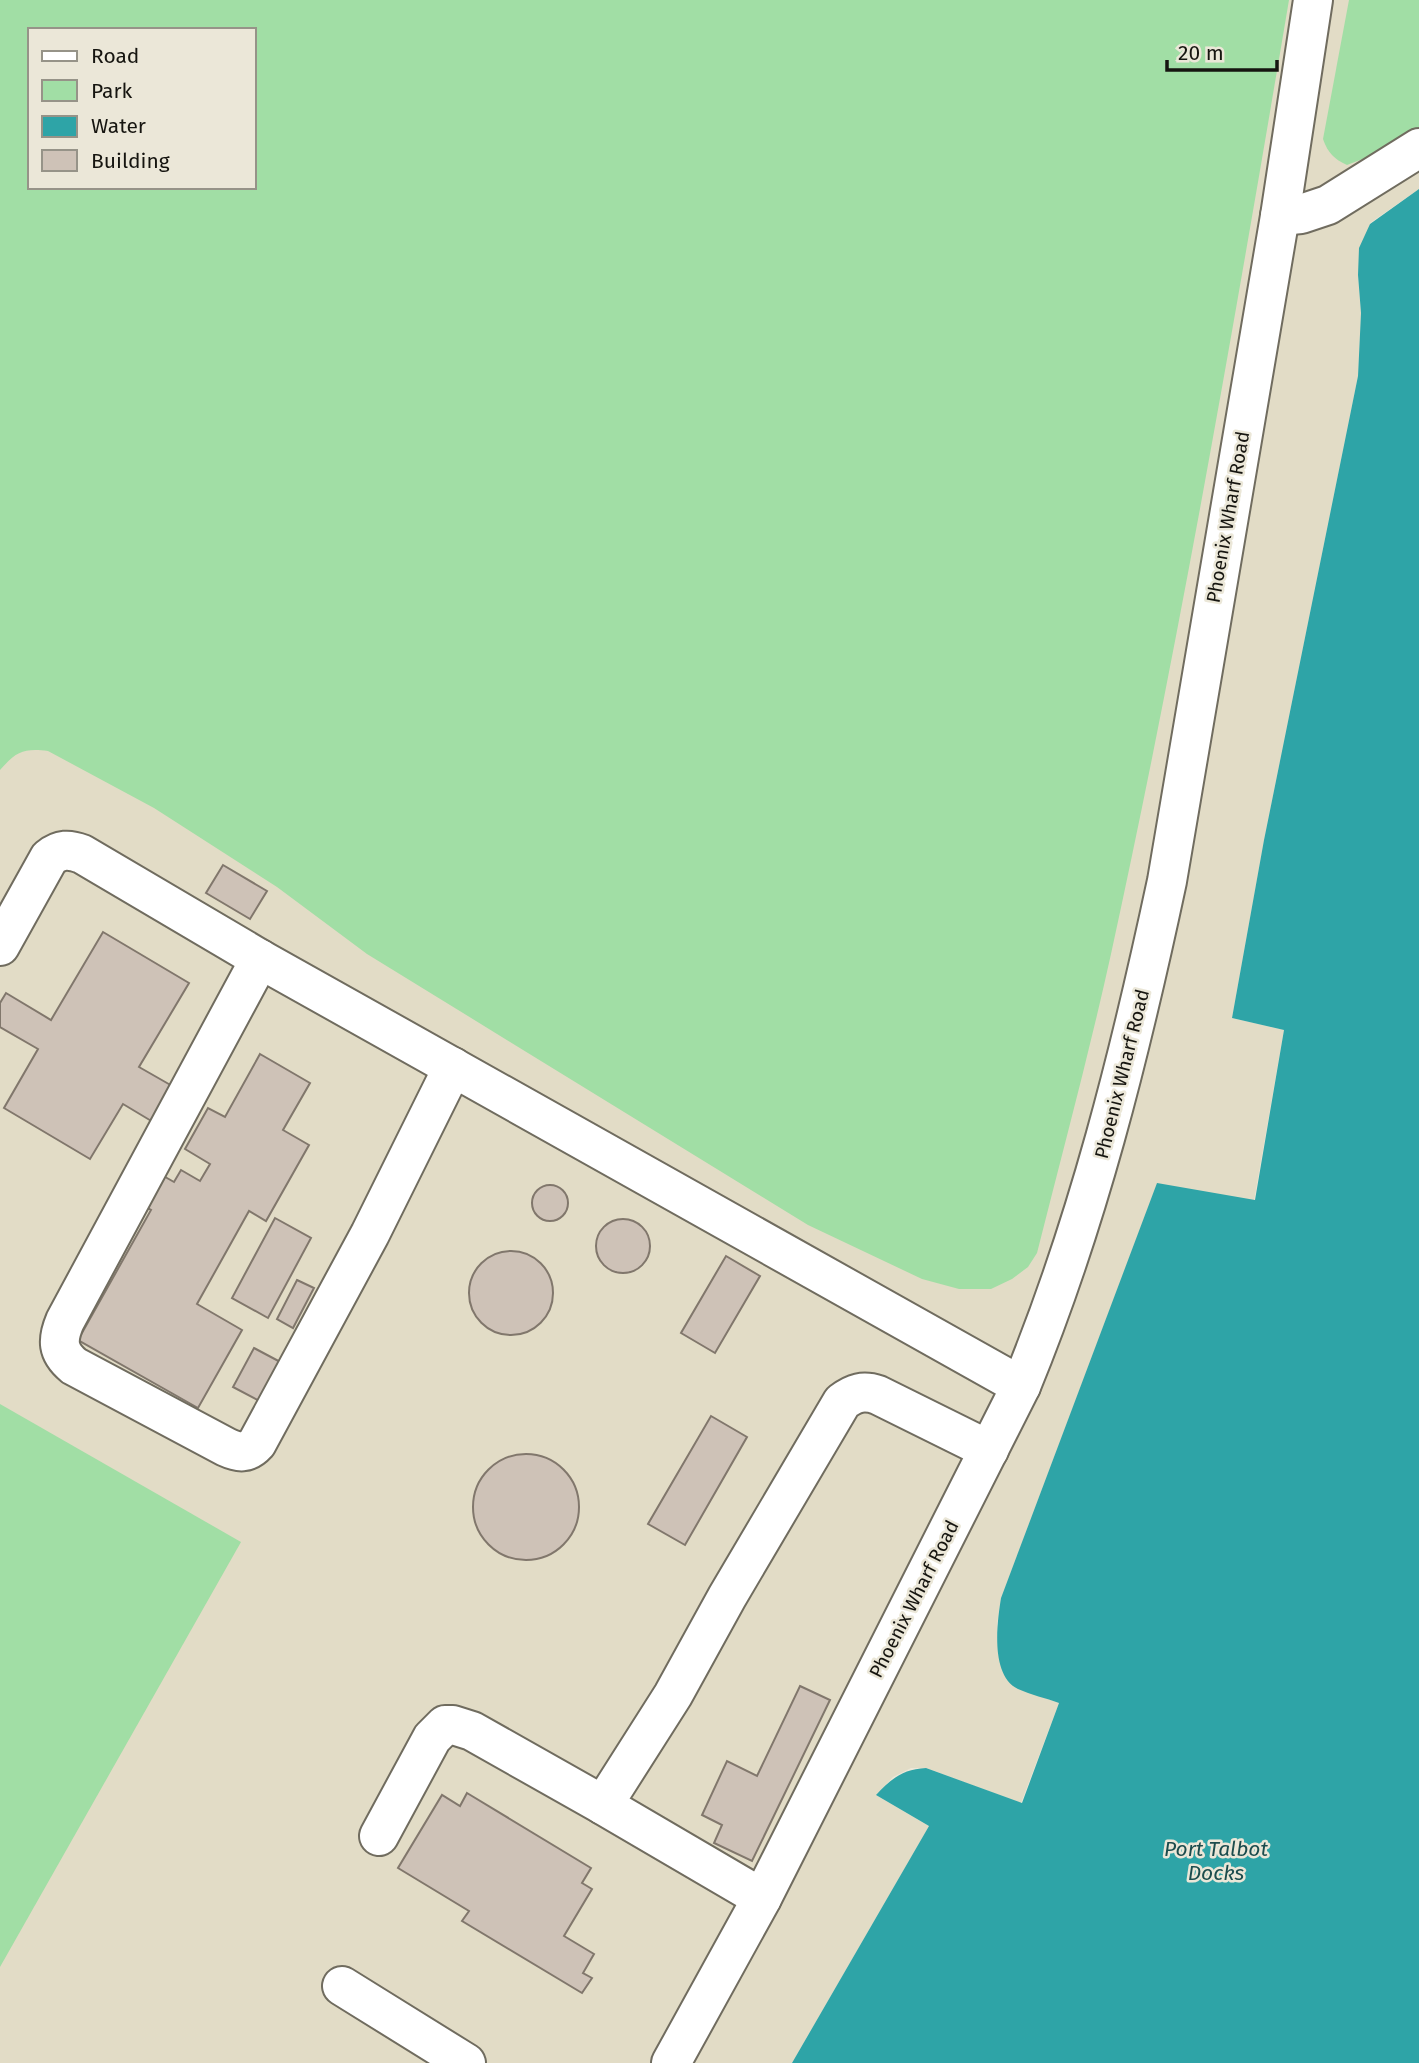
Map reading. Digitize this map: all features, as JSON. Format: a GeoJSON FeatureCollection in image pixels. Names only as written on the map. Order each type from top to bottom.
{"type":"FeatureCollection","features":[{"type":"Feature","properties":{"kind":"lane","name":"Phoenix Wharf Road"},"geometry":{"type":"LineString","coordinates":[[671,2063],[762,1898],[1021,1386],[1048,1322],[1084,1213],[1107,1139],[1146,980],[1169,868],[1280,216],[1313,0]]}},
{"type":"Feature","properties":{"kind":"lane"},"geometry":{"type":"LineString","coordinates":[[1280,216],[1301,214],[1328,205],[1419,148]]}},
{"type":"Feature","properties":{"kind":"lane"},"geometry":{"type":"LineString","coordinates":[[0,946],[44,866],[54,854],[68,850],[82,854],[260,959],[1021,1386]]}},
{"type":"Feature","properties":{"kind":"lane"},"geometry":{"type":"LineString","coordinates":[[260,959],[65,1321],[59,1347],[74,1366],[226,1447],[241,1452],[251,1449],[257,1443],[341,1287],[453,1067]]}},
{"type":"Feature","properties":{"kind":"lane"},"geometry":{"type":"LineString","coordinates":[[603,1805],[673,1695],[842,1402],[855,1393],[869,1392],[989,1450]]}},
{"type":"Feature","properties":{"kind":"lane"},"geometry":{"type":"LineString","coordinates":[[379,1836],[432,1738],[445,1725],[453,1725],[472,1731],[762,1898]]}},
{"type":"Feature","properties":{"kind":"lane"},"geometry":{"type":"LineString","coordinates":[[342,1986],[466,2063]]}},
{"type":"Feature","properties":{"kind":"shaded area"},"geometry":{"type":"Polygon","coordinates":[[[0,0],[1419,0],[1419,189],[1370,223],[1358,275],[1361,313],[1358,376],[1264,840],[1232,1018],[1284,1030],[1254,1201],[1157,1184],[1001,1598],[997,1624],[998,1654],[1017,1688],[1059,1703],[1021,1803],[926,1768],[911,1768],[893,1777],[876,1795],[929,1826],[792,2063],[0,2063],[0,0]]]}},
{"type":"Feature","properties":{"kind":"green space"},"geometry":{"type":"Polygon","coordinates":[[[0,0],[1289,0],[1183,597],[1111,954],[1037,1253],[1028,1267],[1012,1279],[991,1289],[959,1289],[922,1279],[808,1225],[367,954],[277,887],[154,808],[48,751],[32,750],[11,759],[0,770],[0,0]]]}},
{"type":"Feature","properties":{"kind":"green space"},"geometry":{"type":"Polygon","coordinates":[[[1349,0],[1419,0],[1419,127],[1378,153],[1347,165],[1332,155],[1323,139],[1349,0]]]}},
{"type":"Feature","properties":{"kind":"green space"},"geometry":{"type":"Polygon","coordinates":[[[0,1404],[241,1542],[0,1967],[0,1404]]]}},
{"type":"Feature","properties":{"kind":"water","name":"Port Talbot Docks"},"geometry":{"type":"Polygon","coordinates":[[[1419,189],[1419,2063],[792,2063],[929,1826],[876,1795],[898,1776],[911,1770],[926,1768],[1022,1803],[1059,1703],[1018,1689],[1009,1682],[1003,1672],[999,1661],[997,1634],[1001,1598],[1157,1183],[1255,1200],[1284,1030],[1232,1018],[1264,840],[1358,376],[1361,313],[1359,248],[1370,224],[1419,189]]]}},
{"type":"Feature","properties":{"kind":"building"},"geometry":{"type":"Polygon","coordinates":[[[223,865],[267,891],[250,919],[206,893],[223,865]]]}},
{"type":"Feature","properties":{"kind":"building"},"geometry":{"type":"Polygon","coordinates":[[[103,932],[189,983],[139,1067],[174,1087],[153,1122],[123,1104],[90,1159],[4,1108],[38,1049],[0,1027],[0,1003],[6,993],[51,1020],[103,932]]]}},
{"type":"Feature","properties":{"kind":"building"},"geometry":{"type":"Polygon","coordinates":[[[260,1054],[310,1083],[283,1130],[309,1145],[266,1221],[249,1211],[197,1304],[242,1330],[198,1408],[78,1340],[151,1210],[142,1205],[160,1174],[174,1182],[181,1170],[200,1181],[210,1164],[185,1149],[208,1108],[225,1117],[260,1054]]]}},
{"type":"Feature","properties":{"kind":"building"},"geometry":{"type":"Polygon","coordinates":[[[550,1185],[563,1190],[568,1203],[563,1216],[550,1221],[537,1216],[532,1203],[537,1190],[550,1185]]]}},
{"type":"Feature","properties":{"kind":"building"},"geometry":{"type":"Polygon","coordinates":[[[275,1218],[311,1238],[268,1318],[232,1298],[275,1218]]]}},
{"type":"Feature","properties":{"kind":"building"},"geometry":{"type":"Polygon","coordinates":[[[628,1219],[638,1223],[646,1231],[650,1246],[646,1261],[638,1269],[618,1273],[608,1269],[600,1261],[596,1241],[600,1231],[608,1223],[628,1219]]]}},
{"type":"Feature","properties":{"kind":"building"},"geometry":{"type":"Polygon","coordinates":[[[511,1251],[527,1254],[541,1263],[550,1277],[553,1293],[550,1309],[541,1323],[527,1332],[511,1335],[495,1332],[481,1323],[472,1309],[469,1293],[472,1277],[481,1263],[495,1254],[511,1251]]]}},
{"type":"Feature","properties":{"kind":"building"},"geometry":{"type":"Polygon","coordinates":[[[726,1256],[760,1276],[715,1353],[681,1333],[726,1256]]]}},
{"type":"Feature","properties":{"kind":"building"},"geometry":{"type":"Polygon","coordinates":[[[297,1280],[314,1288],[293,1328],[277,1319],[297,1280]]]}},
{"type":"Feature","properties":{"kind":"building"},"geometry":{"type":"Polygon","coordinates":[[[254,1348],[286,1365],[265,1404],[233,1387],[254,1348]]]}},
{"type":"Feature","properties":{"kind":"building"},"geometry":{"type":"Polygon","coordinates":[[[711,1416],[747,1437],[685,1545],[648,1524],[711,1416]]]}},
{"type":"Feature","properties":{"kind":"building"},"geometry":{"type":"Polygon","coordinates":[[[526,1454],[546,1458],[564,1469],[575,1487],[579,1507],[575,1527],[564,1545],[546,1556],[526,1560],[506,1556],[488,1545],[477,1527],[473,1507],[477,1487],[488,1469],[506,1458],[526,1454]]]}},
{"type":"Feature","properties":{"kind":"building"},"geometry":{"type":"Polygon","coordinates":[[[800,1686],[830,1700],[752,1861],[714,1843],[722,1825],[702,1815],[727,1761],[757,1776],[800,1686]]]}},
{"type":"Feature","properties":{"kind":"building"},"geometry":{"type":"Polygon","coordinates":[[[467,1793],[591,1868],[582,1883],[592,1889],[564,1936],[594,1954],[583,1973],[592,1978],[582,1993],[462,1921],[469,1911],[398,1868],[442,1795],[460,1806],[467,1793]]]}}]}
